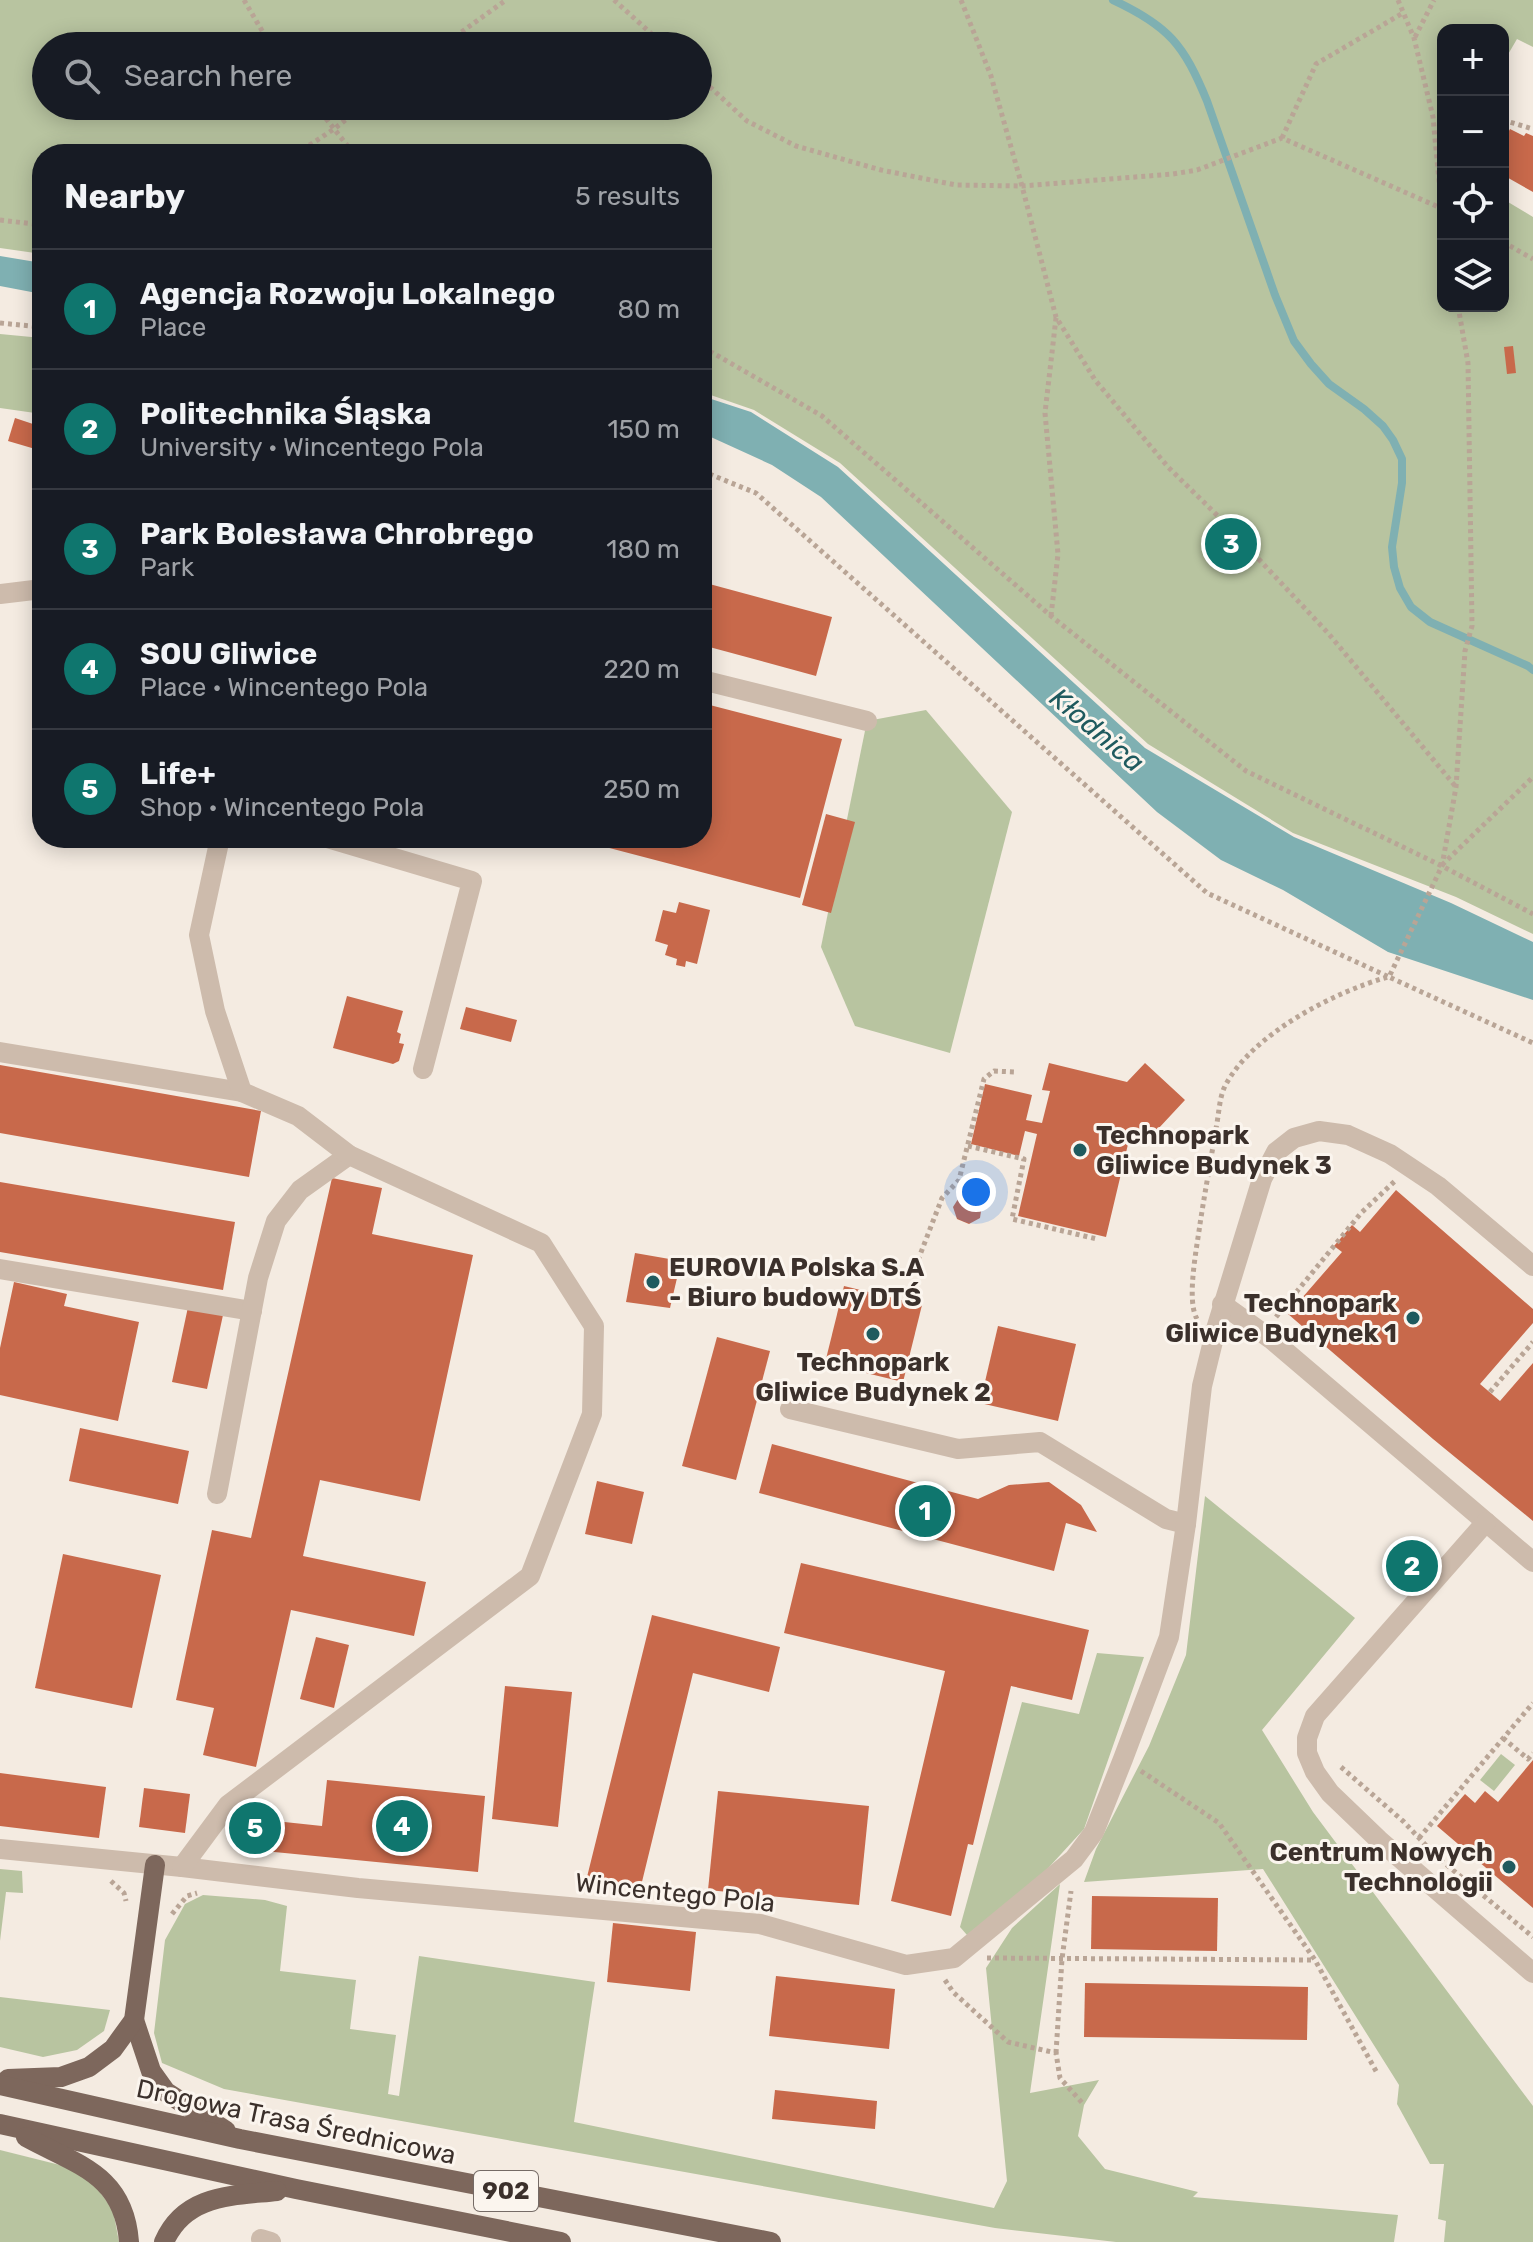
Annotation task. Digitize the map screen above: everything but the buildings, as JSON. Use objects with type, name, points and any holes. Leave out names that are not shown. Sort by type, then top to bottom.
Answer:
[{"type":"main road","points":[[155,1865],[134,2020],[151,2071],[166,2092],[240,2139]]},
{"type":"main road","points":[[0,2082],[61,2077],[89,2067],[113,2049],[134,2020]]},
{"type":"main road","name":"Drogowa Trasa Średnicowa","points":[[0,2082],[240,2139],[771,2242]]},
{"type":"main road","points":[[3,2124],[89,2168],[114,2193],[126,2220],[129,2242]]},
{"type":"main road","name":"902","points":[[3,2124],[296,2189],[561,2242]]},
{"type":"main road","points":[[164,2242],[182,2216],[217,2197],[296,2189]]},
{"type":"street","points":[[0,594],[32,590]]},
{"type":"street","points":[[712,682],[867,721]]},
{"type":"street","points":[[218,848],[199,935],[215,1011],[242,1092]]},
{"type":"street","points":[[361,848],[472,881],[423,1069]]},
{"type":"street","points":[[0,1052],[242,1092],[298,1116],[349,1155],[541,1243],[594,1326],[592,1414],[530,1576],[228,1805],[182,1867]]},
{"type":"street","name":"Wincentego Pola","points":[[0,1849],[358,1888],[760,1924],[906,1965],[954,1958],[1074,1859],[1094,1832],[1169,1637],[1202,1386],[1222,1304],[1262,1179],[1276,1152],[1294,1138],[1319,1131],[1348,1135],[1390,1154],[1438,1186],[1533,1266]]},
{"type":"street","points":[[217,1494],[258,1278],[276,1221],[300,1190],[349,1155]]},
{"type":"street","points":[[0,1269],[252,1311]]},
{"type":"street","points":[[1222,1304],[1271,1339],[1533,1562]]},
{"type":"street","points":[[790,1409],[958,1449],[1040,1442],[1166,1519],[1186,1524]]},
{"type":"street","points":[[1486,1522],[1315,1716],[1307,1738],[1307,1753],[1315,1772],[1330,1793],[1379,1840],[1533,1973]]},
{"type":"path","points":[[244,0],[263,32]]},
{"type":"path","points":[[461,32],[506,0]]},
{"type":"path","points":[[614,0],[649,32]]},
{"type":"path","points":[[961,0],[991,76],[1056,317],[1095,380],[1159,456],[1328,633],[1456,787]]},
{"type":"path","points":[[1398,0],[1414,38],[1433,117],[1438,168]]},
{"type":"path","points":[[1414,38],[1434,0]]},
{"type":"path","points":[[712,89],[747,121],[796,146],[881,170],[956,185],[1022,186],[1173,174],[1197,170],[1282,138],[1316,64],[1403,13]]},
{"type":"path","points":[[327,120],[346,144]]},
{"type":"path","points":[[311,144],[345,120]]},
{"type":"path","points":[[1509,122],[1533,129]]},
{"type":"path","points":[[1282,138],[1437,206]]},
{"type":"path","points":[[0,220],[32,224]]},
{"type":"path","points":[[1509,245],[1533,259]]},
{"type":"path","points":[[1200,1326],[1193,1312],[1194,1272],[1223,1088],[1253,1049],[1293,1020],[1335,996],[1389,977],[1442,866],[1456,787],[1465,651],[1472,626],[1468,363],[1459,312]]},
{"type":"path","points":[[1051,616],[1058,554],[1045,413],[1056,317]]},
{"type":"path","points":[[0,323],[32,326]]},
{"type":"path","points":[[712,353],[822,416],[1051,616],[1246,771],[1533,914]]},
{"type":"path","points":[[712,475],[756,493],[1207,893],[1533,1043]]},
{"type":"path","points":[[1442,866],[1533,777]]},
{"type":"path","points":[[918,1260],[942,1198],[959,1180],[984,1079],[994,1071],[1014,1072]]},
{"type":"path","points":[[968,1146],[1024,1159],[1012,1219],[1097,1239]]},
{"type":"path","points":[[1276,1326],[1274,1320],[1278,1313],[1331,1249],[1391,1182],[1402,1177]]},
{"type":"path","points":[[1490,1392],[1533,1342]]},
{"type":"path","points":[[1419,1838],[1533,1703]]},
{"type":"path","points":[[1307,1738],[1403,1821],[1435,1855],[1533,1937]]},
{"type":"path","points":[[1503,1738],[1528,1759],[1533,1753]]},
{"type":"path","points":[[1123,1759],[1219,1823],[1315,1960],[1377,2073]]},
{"type":"path","points":[[1074,1859],[1062,1959],[1056,2053],[1060,2078],[1084,2105]]},
{"type":"path","points":[[954,1958],[1315,1960]]},
{"type":"path","points":[[934,1962],[953,1992],[1008,2042],[1056,2053]]},
{"type":"green space","points":[[0,0],[1533,0],[1533,47],[1517,39],[1509,53],[1509,24],[1437,24],[1437,312],[1509,312],[1509,203],[1533,217],[1533,934],[1456,897],[1293,833],[1148,744],[840,463],[754,410],[712,395],[712,144],[32,144],[32,253],[0,248]]},
{"type":"green space","points":[[0,334],[32,337],[32,413],[0,408]]},
{"type":"green space","points":[[926,710],[1012,812],[950,1053],[855,1026],[821,947],[867,721]]},
{"type":"green space","points":[[1205,1496],[1355,1618],[1262,1730],[1313,1812],[1533,2106],[1533,2242],[1444,2242],[1446,2221],[1438,2219],[1444,2164],[1430,2164],[1397,2104],[1399,2085],[1263,1869],[1084,1882],[1096,1849],[1149,1746],[1186,1655]]},
{"type":"green space","points":[[1097,1653],[1144,1657],[1084,1829],[1040,1877],[967,1935],[960,1927],[1022,1702],[1079,1714]]},
{"type":"green space","points":[[1501,1754],[1515,1765],[1494,1791],[1480,1780]]},
{"type":"green space","points":[[0,1869],[22,1871],[23,1893],[6,1892],[0,1941]]},
{"type":"green space","points":[[1060,1884],[1030,2093],[1099,2080],[1084,2105],[1078,2136],[1105,2169],[1198,2192],[1193,2197],[1398,2215],[1394,2242],[1116,2242],[995,2228],[224,2089],[162,2063],[154,2033],[165,1940],[185,1904],[203,1895],[265,1900],[287,1906],[280,1971],[356,1980],[350,2029],[396,2035],[388,2094],[399,2096],[419,1956],[595,1982],[574,2122],[994,2208],[1007,2181],[986,1968],[1012,1928]]},
{"type":"green space","points":[[0,1997],[110,2010],[104,2031],[77,2050],[43,2057],[0,2047]]},
{"type":"green space","points":[[0,2150],[68,2167],[91,2180],[113,2210],[119,2242],[0,2242]]},
{"type":"water","points":[[0,256],[32,261],[32,292],[0,286]]},
{"type":"water","name":"Kłodnica","points":[[712,399],[751,412],[838,467],[1145,748],[1294,837],[1451,903],[1533,942],[1533,1000],[1388,952],[1283,890],[1221,860],[1157,812],[821,497],[772,465],[712,438]]},
{"type":"waterway","points":[[1113,0],[1148,19],[1182,51],[1207,101],[1294,341],[1329,384],[1364,409],[1393,440],[1402,459],[1402,483],[1392,547],[1394,567],[1400,588],[1411,607],[1430,622],[1533,670]]},
{"type":"place","name":"Park Bolesława Chrobrego","points":[[1231,544]]},
{"type":"place","name":"Technopark Gliwice Budynek 3","points":[[1080,1150]]},
{"type":"place","name":"EUROVIA Polska S.A - Biuro budowy DTŚ","points":[[653,1282]]},
{"type":"place","name":"Technopark Gliwice Budynek 1","points":[[1413,1318]]},
{"type":"place","name":"Technopark Gliwice Budynek 2","points":[[873,1334]]},
{"type":"place","name":"Agencja Rozwoju Lokalnego","points":[[925,1511]]},
{"type":"place","name":"Politechnika Śląska","points":[[1412,1566]]},
{"type":"place","name":"SOU Gliwice","points":[[402,1826]]},
{"type":"place","name":"Life+","points":[[255,1828]]},
{"type":"place","name":"Centrum Nowych Technologii","points":[[1509,1867]]}]
